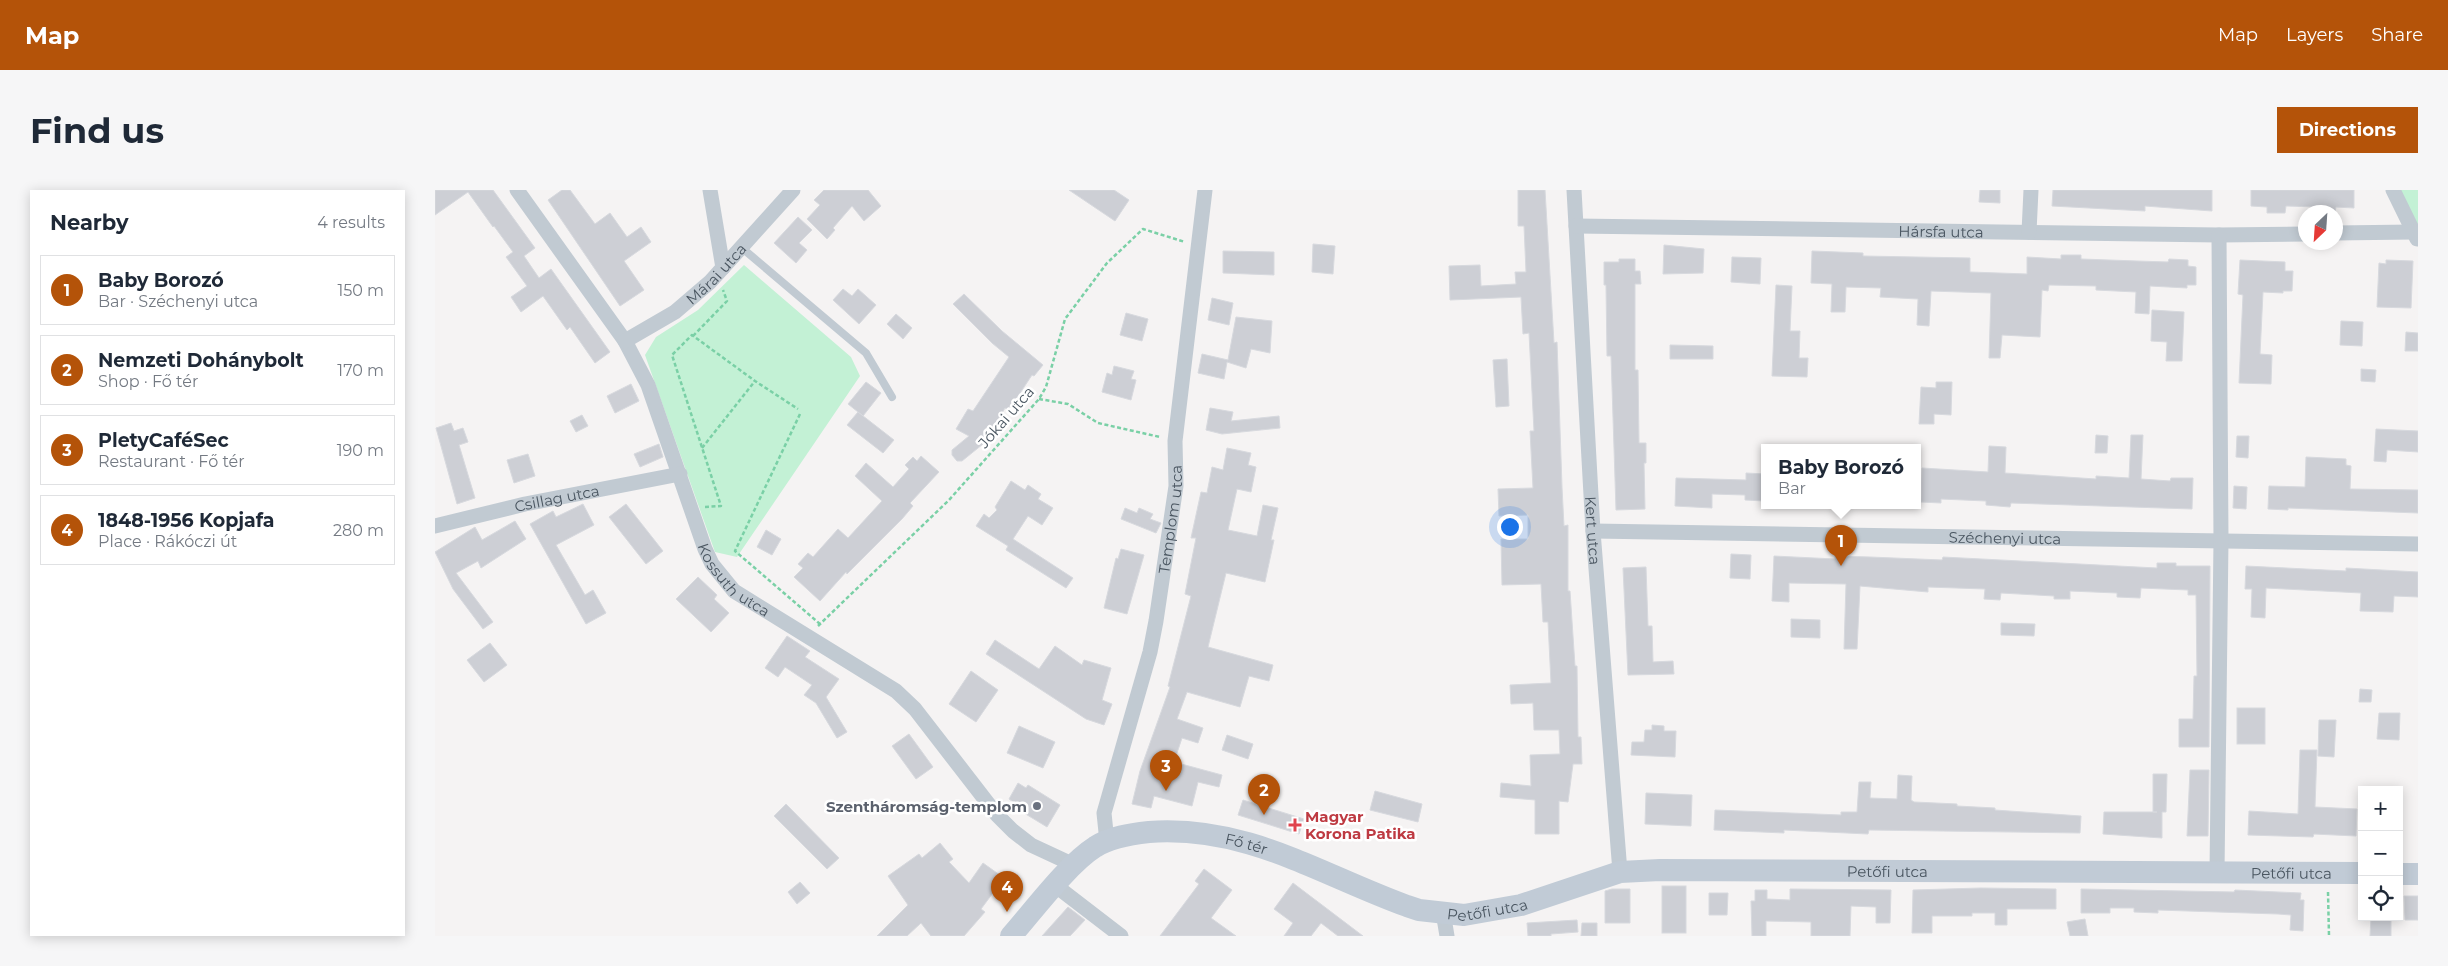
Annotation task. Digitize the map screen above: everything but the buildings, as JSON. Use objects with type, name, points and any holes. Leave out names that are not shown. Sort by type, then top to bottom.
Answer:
[{"type":"main road","name":"Fő tér","points":[[1011,936],[1074,865],[1095,847],[1127,835],[1165,831],[1191,832],[1236,839],[1263,847],[1407,906],[1419,910],[1443,912]]},
{"type":"main road","name":"Petőfi utca","points":[[1443,912],[1464,915],[1521,904],[1620,872],[1660,870],[2358,873]]},
{"type":"main road","points":[[2403,874],[2418,874]]},
{"type":"street","name":"Kossuth utca","points":[[517,190],[625,341],[649,386],[712,564],[723,578],[734,591],[897,691],[915,709],[997,815],[1013,831],[1031,845],[1074,865]]},
{"type":"street","points":[[710,190],[723,268]]},
{"type":"street","name":"Márai utca","points":[[625,341],[675,312],[723,268],[793,190]]},
{"type":"street","name":"Templom utca","points":[[1107,842],[1103,813],[1156,622],[1176,486],[1175,441],[1205,190]]},
{"type":"street","name":"Kert utca","points":[[1573,190],[1593,531],[1620,872]]},
{"type":"street","points":[[2029,232],[2031,190]]},
{"type":"street","points":[[2343,233],[2415,236],[2393,190]]},
{"type":"street","name":"Hársfa utca","points":[[1576,226],[2298,234]]},
{"type":"street","points":[[2217,872],[2221,540],[2219,234]]},
{"type":"street","name":"Csillag utca","points":[[435,526],[525,504],[680,474]]},
{"type":"street","name":"Széchenyi utca","points":[[1593,531],[2418,544]]},
{"type":"street","points":[[1056,886],[1121,936]]},
{"type":"street","name":"Petőfi utca","points":[[1443,912],[1447,936]]},
{"type":"lane","points":[[742,248],[866,353],[892,397]]},
{"type":"path","name":"Jókai utca","points":[[810,639],[820,624],[949,500],[1039,399],[1046,387],[1065,319],[1107,262],[1143,229],[1198,246]]},
{"type":"path","points":[[691,508],[721,506],[672,355],[727,301],[723,290]]},
{"type":"path","points":[[693,336],[797,409]]},
{"type":"path","points":[[702,448],[755,381]]},
{"type":"path","points":[[1039,399],[1068,404],[1098,423],[1175,441]]},
{"type":"path","points":[[800,414],[735,551],[820,624]]},
{"type":"path","points":[[2328,873],[2329,936]]},
{"type":"green space","points":[[2394,190],[2418,190],[2418,242]]},
{"type":"green space","points":[[744,265],[851,357],[860,376],[737,557],[715,552],[645,355],[656,337],[698,310]]},
{"type":"place","name":"Baby Borozó","points":[[1841,566]]},
{"type":"place","name":"PletyCaféSec","points":[[1166,791]]},
{"type":"place","name":"Szentháromság-templom","points":[[1037,806]]},
{"type":"place","name":"Nemzeti Dohánybolt","points":[[1264,815]]},
{"type":"place","name":"Magyar Korona Patika","points":[[1295,825]]},
{"type":"place","name":"1848-1956 Kopjafa","points":[[1007,912]]}]
